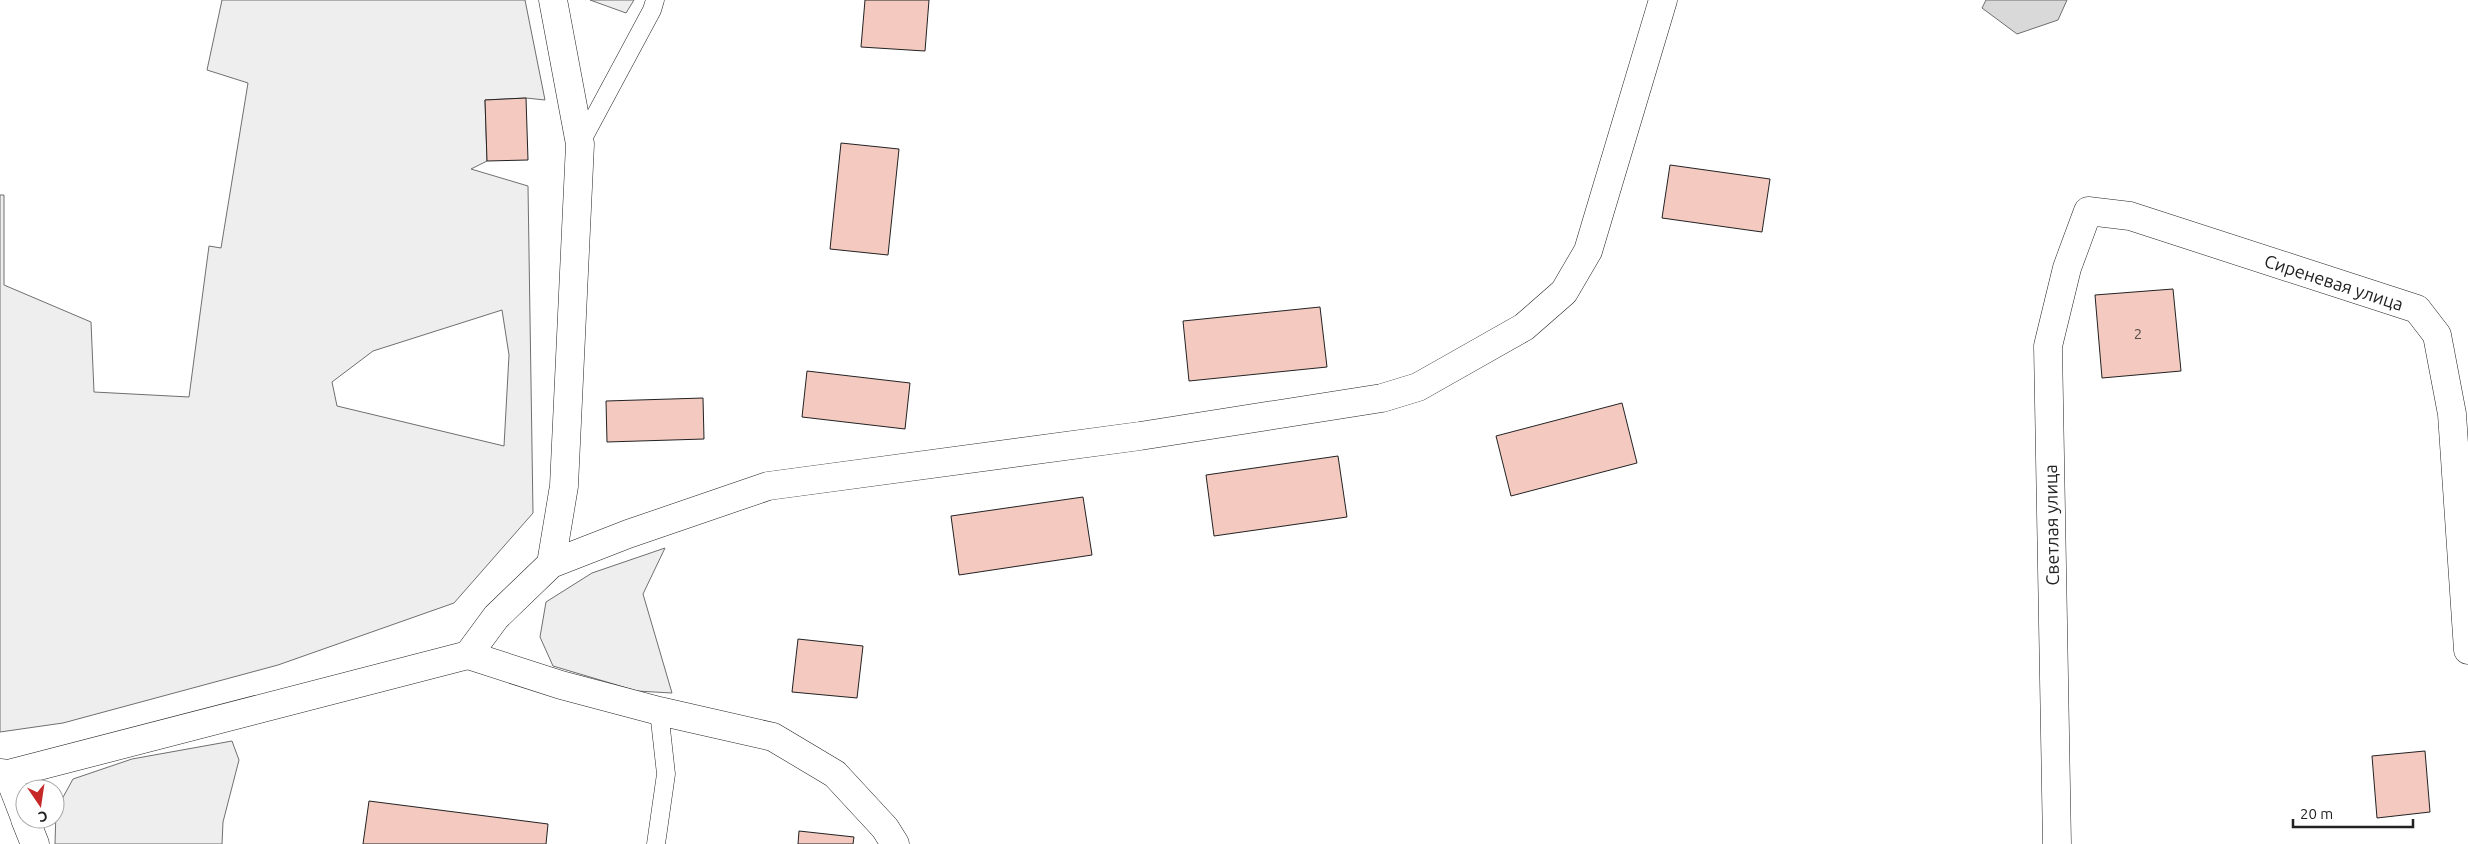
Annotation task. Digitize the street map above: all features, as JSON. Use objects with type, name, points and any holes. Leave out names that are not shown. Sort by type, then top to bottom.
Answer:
[{"type":"street","points":[[551,564],[564,486],[580,144],[553,0]]},
{"type":"street","points":[[468,655],[496,617],[551,564],[628,534],[768,486],[1140,436],[1382,398],[1418,387],[1524,327],[1564,292],[1588,251],[1663,0]]},
{"type":"street","name":"Сиреневая улица","points":[[2088,211],[2130,216],[2417,309],[2437,335],[2452,414],[2468,650]]},
{"type":"street","name":"Светлая улица","points":[[2057,844],[2048,346],[2067,268],[2088,211]]},
{"type":"street","points":[[15,797],[3,770],[468,655],[561,685],[658,711],[773,737],[835,774],[885,828],[895,844]]},
{"type":"street","points":[[29,829],[35,844]]},
{"type":"lane","points":[[580,144],[652,10],[655,0]]},
{"type":"lane","points":[[656,844],[666,774],[658,711]]},
{"type":"shaded area","points":[[222,0],[525,0],[545,100],[526,98],[485,100],[487,161],[471,169],[528,186],[533,513],[454,603],[278,665],[63,723],[0,732],[0,195],[4,195],[4,285],[91,322],[94,392],[189,397],[209,246],[221,248],[248,83],[207,70]],"holes":[[[502,310],[509,355],[504,446],[337,406],[332,382],[373,351]]]},
{"type":"shaded area","points":[[590,0],[634,0],[626,13]]},
{"type":"shaded area","points":[[1986,0],[2067,0],[2058,20],[2017,34],[1982,8]]},
{"type":"shaded area","points":[[665,548],[643,594],[672,693],[637,691],[553,666],[540,637],[546,602],[592,573]]},
{"type":"shaded area","points":[[232,741],[239,760],[223,822],[222,844],[55,844],[55,829],[65,829],[65,794],[73,779],[132,759]]},
{"type":"building","points":[[865,0],[929,0],[925,51],[861,47]]},
{"type":"building","points":[[526,98],[528,160],[487,161],[485,100]]},
{"type":"building","points":[[841,143],[899,149],[888,255],[830,249]]},
{"type":"building","points":[[1670,165],[1770,179],[1762,232],[1662,218]]},
{"type":"building","points":[[2173,289],[2181,371],[2102,378],[2095,295]]},
{"type":"building","points":[[1320,307],[1327,367],[1189,381],[1183,321]]},
{"type":"building","points":[[807,371],[910,383],[905,429],[802,417]]},
{"type":"building","points":[[703,398],[704,439],[607,442],[606,401]]},
{"type":"building","points":[[1622,403],[1637,463],[1511,496],[1496,436]]},
{"type":"building","points":[[1338,456],[1347,517],[1214,536],[1206,475]]},
{"type":"building","points":[[1083,497],[1092,555],[959,575],[951,516]]},
{"type":"building","points":[[798,639],[863,646],[857,698],[792,692]]},
{"type":"building","points":[[2425,751],[2430,812],[2377,818],[2372,756]]},
{"type":"building","points":[[369,801],[548,824],[546,844],[363,844]]},
{"type":"building","points":[[799,831],[854,837],[853,844],[798,844]]}]
